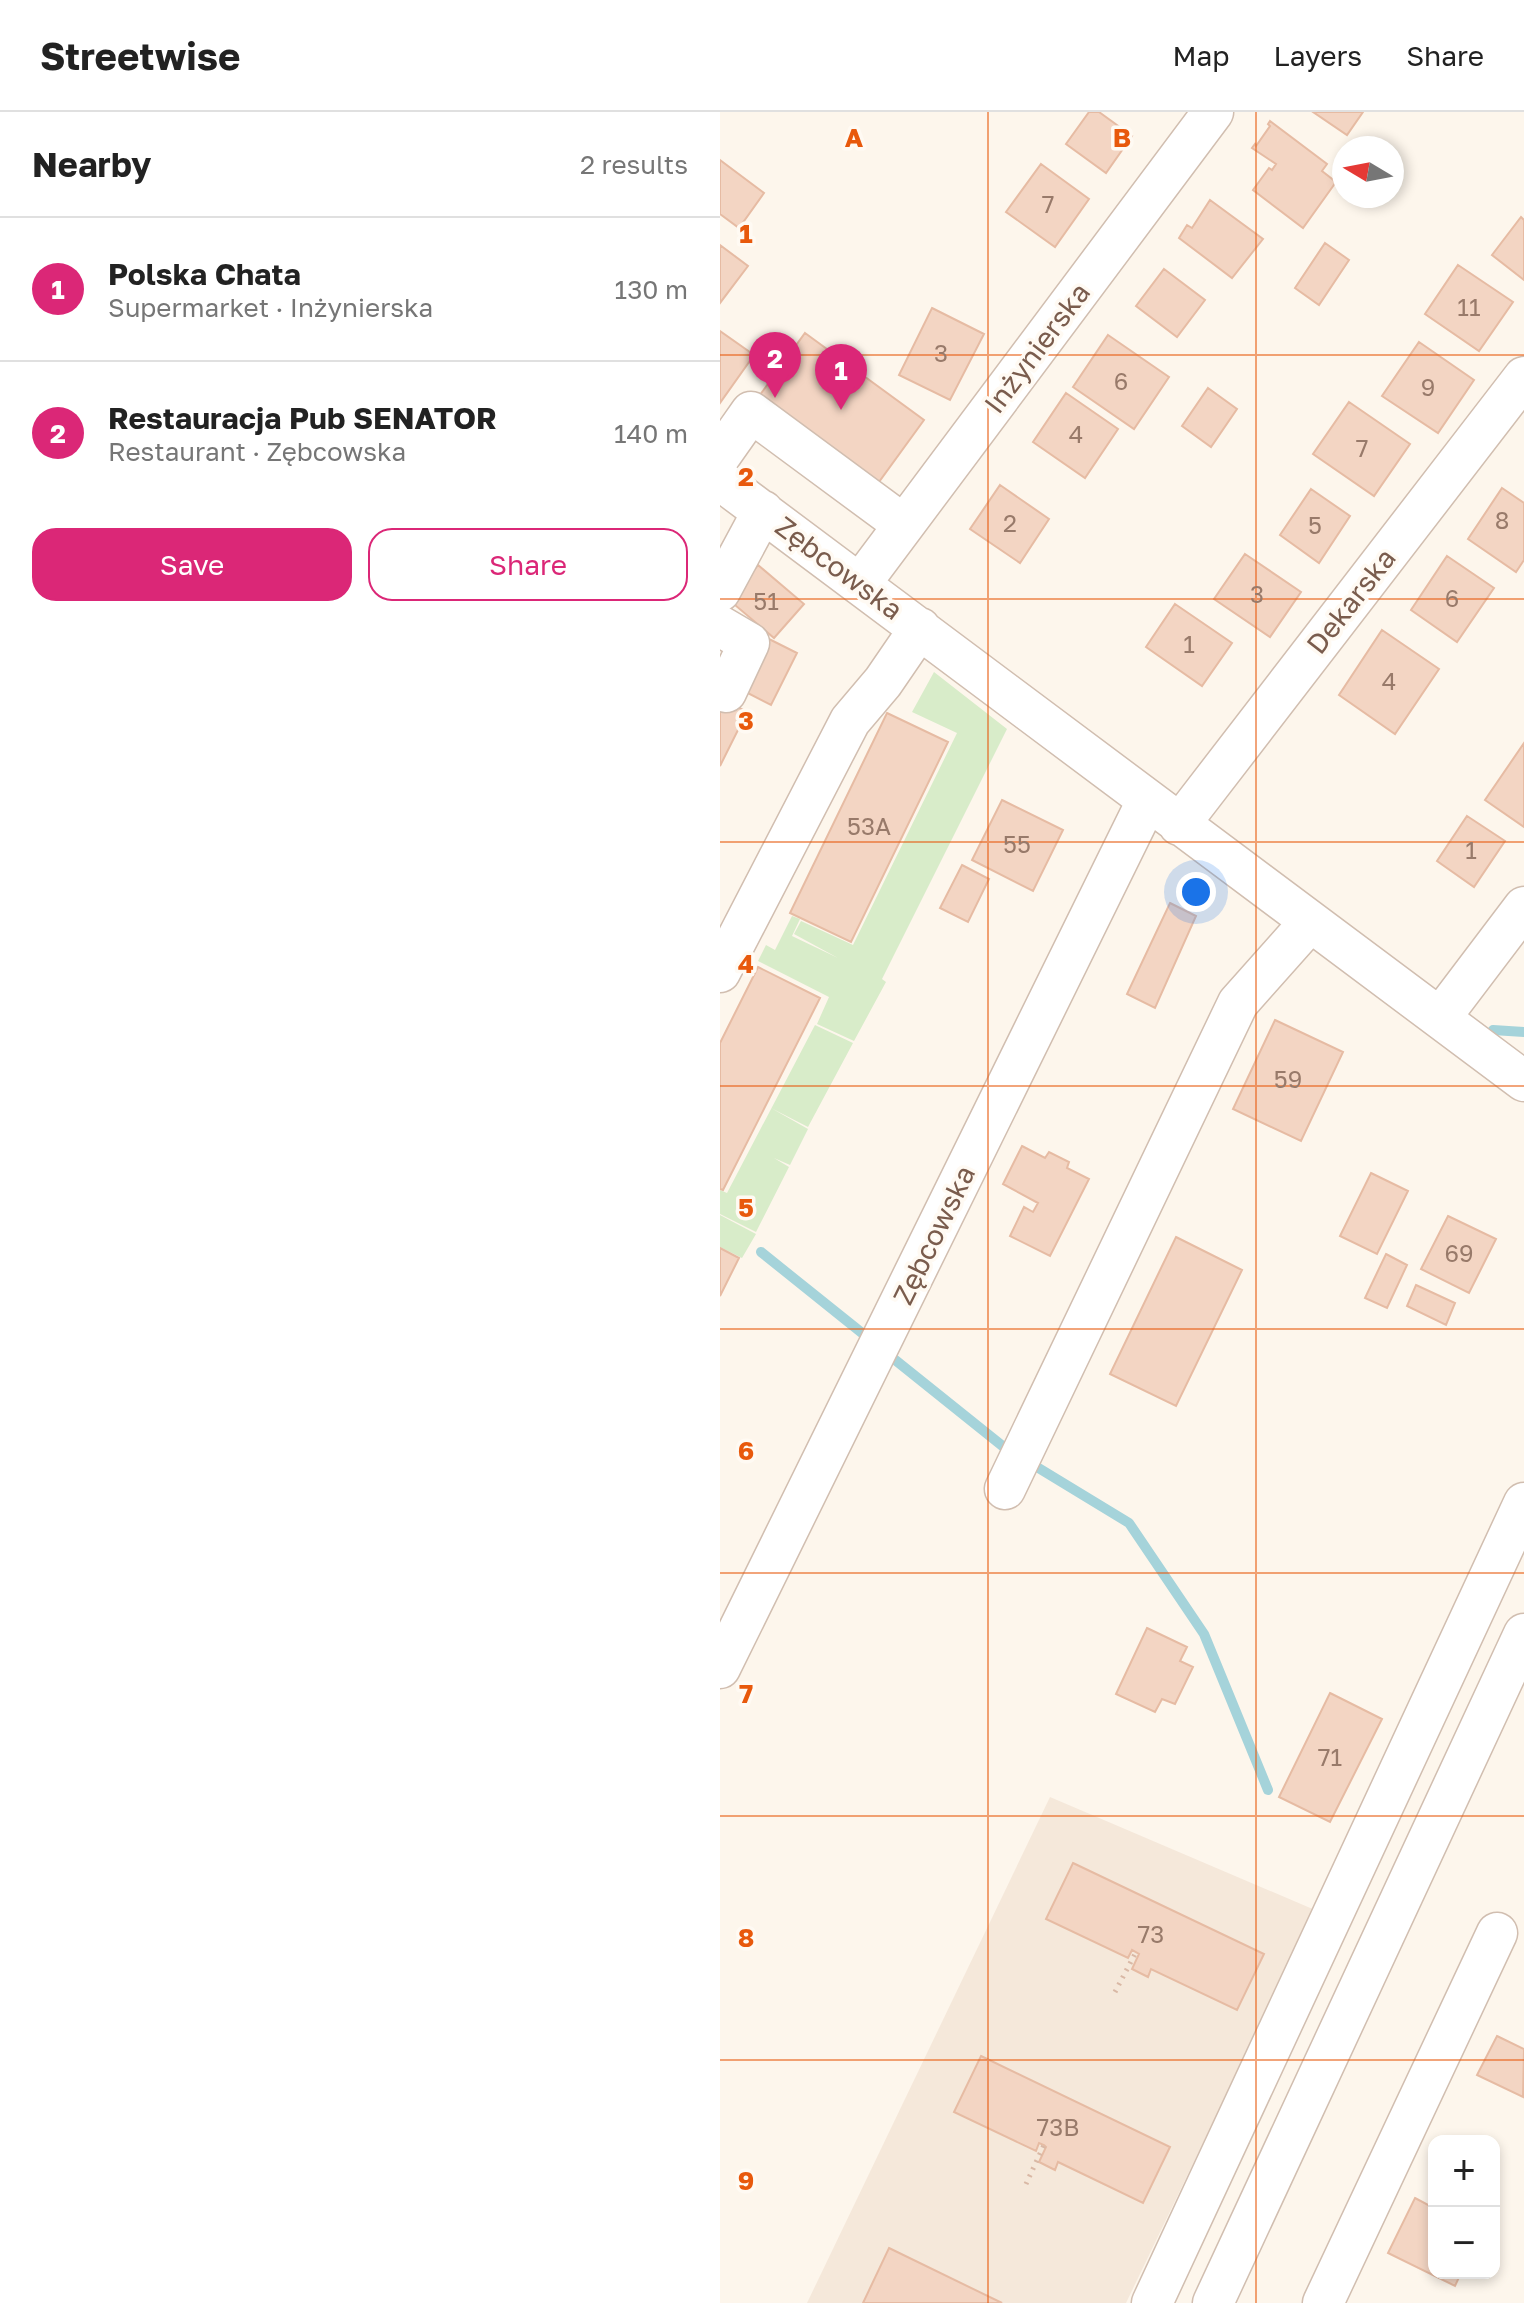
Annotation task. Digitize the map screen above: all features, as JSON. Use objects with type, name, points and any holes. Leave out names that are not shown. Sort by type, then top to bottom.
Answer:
[{"type":"street","name":"Inżynierska","points":[[860,584],[1213,112]]},
{"type":"street","name":"Dekarska","points":[[1179,825],[1524,377]]},
{"type":"street","points":[[720,456],[751,412],[904,525]]},
{"type":"street","name":"Zębcowska","points":[[720,480],[1524,1081]]},
{"type":"street","points":[[720,591],[763,511]]},
{"type":"street","points":[[720,626],[749,643],[726,692]]},
{"type":"street","name":"Zębcowska","points":[[720,972],[850,721],[883,682],[920,628]]},
{"type":"street","name":"Zębcowska","points":[[720,1668],[1147,801]]},
{"type":"street","points":[[1440,1018],[1524,907]]},
{"type":"street","points":[[1005,1489],[1238,1003],[1310,922]]},
{"type":"street","points":[[1152,2303],[1524,1503]]},
{"type":"street","points":[[1213,2303],[1524,1634]]},
{"type":"street","points":[[1323,2303],[1497,1933]]},
{"type":"path","points":[[1115,1992],[1136,1952]]},
{"type":"path","points":[[1026,2184],[1044,2145]]},
{"type":"shaded area","points":[[1050,1797],[1315,1910],[1126,2303],[807,2303]]},
{"type":"green space","points":[[934,672],[1007,729],[882,979],[886,982],[854,1041],[817,1024],[829,997],[758,961],[766,945],[775,950],[792,916],[800,919],[792,936],[838,958],[794,934],[801,921],[853,945],[957,733],[912,712]]},
{"type":"green space","points":[[815,1025],[853,1043],[808,1127],[771,1108]]},
{"type":"green space","points":[[771,1108],[808,1129],[790,1165],[774,1158],[789,1167],[756,1232],[720,1214],[720,1190],[727,1193]]},
{"type":"green space","points":[[720,1215],[756,1234],[742,1258],[720,1247]]},
{"type":"building","points":[[1089,112],[1099,112],[1132,136],[1106,173],[1066,144]]},
{"type":"building","points":[[1313,112],[1363,112],[1347,135]]},
{"type":"building","points":[[1270,121],[1327,164],[1322,171],[1332,179],[1332,188],[1303,228],[1253,190],[1269,168],[1272,170],[1276,164],[1252,148],[1270,126]]},
{"type":"building","points":[[720,160],[764,193],[739,228],[720,214]]},
{"type":"building","points":[[1041,164],[1089,199],[1055,247],[1006,212]]},
{"type":"building","points":[[1210,200],[1263,239],[1232,278],[1179,238],[1187,225],[1192,228]]},
{"type":"building","points":[[1521,217],[1524,220],[1524,280],[1492,255]]},
{"type":"building","points":[[1325,243],[1349,260],[1319,305],[1295,288]]},
{"type":"building","points":[[720,245],[748,266],[720,303]]},
{"type":"building","points":[[1458,265],[1513,302],[1479,351],[1425,314]]},
{"type":"building","points":[[1164,269],[1205,300],[1177,337],[1136,306]]},
{"type":"building","points":[[932,308],[984,334],[950,400],[899,375]]},
{"type":"building","points":[[720,331],[754,355],[720,403]]},
{"type":"building","points":[[805,333],[924,420],[876,486],[757,399]]},
{"type":"building","points":[[1108,335],[1169,377],[1134,429],[1073,387]]},
{"type":"building","points":[[1419,342],[1474,380],[1438,433],[1382,396]]},
{"type":"building","points":[[1208,388],[1237,409],[1211,447],[1182,426]]},
{"type":"building","points":[[1066,393],[1118,429],[1085,478],[1033,442]]},
{"type":"building","points":[[1349,402],[1410,444],[1374,496],[1313,454]]},
{"type":"building","points":[[1000,485],[1049,519],[1020,563],[970,529]]},
{"type":"building","points":[[1502,488],[1524,503],[1524,560],[1516,572],[1468,539]]},
{"type":"building","points":[[1311,489],[1350,516],[1319,563],[1280,535]]},
{"type":"building","points":[[1245,554],[1301,592],[1270,637],[1214,599]]},
{"type":"building","points":[[1447,556],[1494,588],[1457,642],[1411,610]]},
{"type":"building","points":[[758,565],[804,604],[774,638],[729,600]]},
{"type":"building","points":[[1175,604],[1232,643],[1202,686],[1146,647]]},
{"type":"building","points":[[1382,630],[1439,669],[1395,734],[1339,695]]},
{"type":"building","points":[[767,638],[797,653],[771,705],[740,689]]},
{"type":"building","points":[[720,698],[747,712],[720,766]]},
{"type":"building","points":[[887,713],[948,742],[851,942],[790,913]]},
{"type":"building","points":[[1524,743],[1524,827],[1485,800]]},
{"type":"building","points":[[1002,800],[1063,830],[1033,891],[972,860]]},
{"type":"building","points":[[1467,816],[1505,841],[1474,887],[1437,861]]},
{"type":"building","points":[[962,865],[989,879],[968,922],[940,908]]},
{"type":"building","points":[[1170,903],[1196,916],[1155,1008],[1127,994]]},
{"type":"building","points":[[758,967],[820,998],[723,1190],[720,1189],[720,1043]]},
{"type":"building","points":[[1275,1020],[1343,1052],[1301,1141],[1233,1109]]},
{"type":"building","points":[[1022,1146],[1045,1158],[1049,1152],[1069,1162],[1067,1168],[1089,1179],[1050,1256],[1010,1236],[1024,1207],[1033,1212],[1038,1203],[1003,1184]]},
{"type":"building","points":[[1371,1173],[1408,1191],[1377,1254],[1340,1236]]},
{"type":"building","points":[[1448,1216],[1496,1239],[1469,1293],[1421,1269]]},
{"type":"building","points":[[1176,1237],[1242,1270],[1176,1406],[1110,1374]]},
{"type":"building","points":[[720,1248],[739,1258],[720,1296]]},
{"type":"building","points":[[1386,1254],[1407,1265],[1387,1308],[1365,1298]]},
{"type":"building","points":[[1416,1285],[1455,1303],[1446,1325],[1407,1306]]},
{"type":"building","points":[[1147,1628],[1187,1647],[1180,1661],[1193,1667],[1175,1704],[1162,1699],[1155,1712],[1116,1694]]},
{"type":"building","points":[[1330,1693],[1382,1719],[1330,1822],[1279,1797]]},
{"type":"building","points":[[1073,1863],[1264,1954],[1237,2010],[1151,1969],[1148,1977],[1132,1969],[1139,1954],[1132,1950],[1128,1958],[1046,1919]]},
{"type":"building","points":[[1497,2036],[1524,2049],[1523,2097],[1477,2075]]},
{"type":"building","points":[[981,2056],[1170,2147],[1143,2203],[1058,2162],[1055,2170],[1039,2162],[1046,2147],[1044,2145],[1039,2143],[1036,2151],[954,2112]]},
{"type":"building","points":[[1415,2198],[1428,2205],[1428,2273],[1388,2253]]},
{"type":"building","points":[[889,2248],[1002,2303],[863,2303]]},
{"type":"building","points":[[1441,2279],[1458,2279],[1455,2286]]},
{"type":"waterway","points":[[1493,1030],[1524,1032]]},
{"type":"waterway","points":[[761,1252],[872,1341]]},
{"type":"waterway","points":[[884,1351],[1005,1448]]},
{"type":"waterway","points":[[1027,1461],[1129,1523],[1204,1634],[1268,1790]]},
{"type":"place","name":"Restauracja Pub SENATOR","points":[[775,398]]},
{"type":"place","name":"Polska Chata","points":[[841,410]]}]
